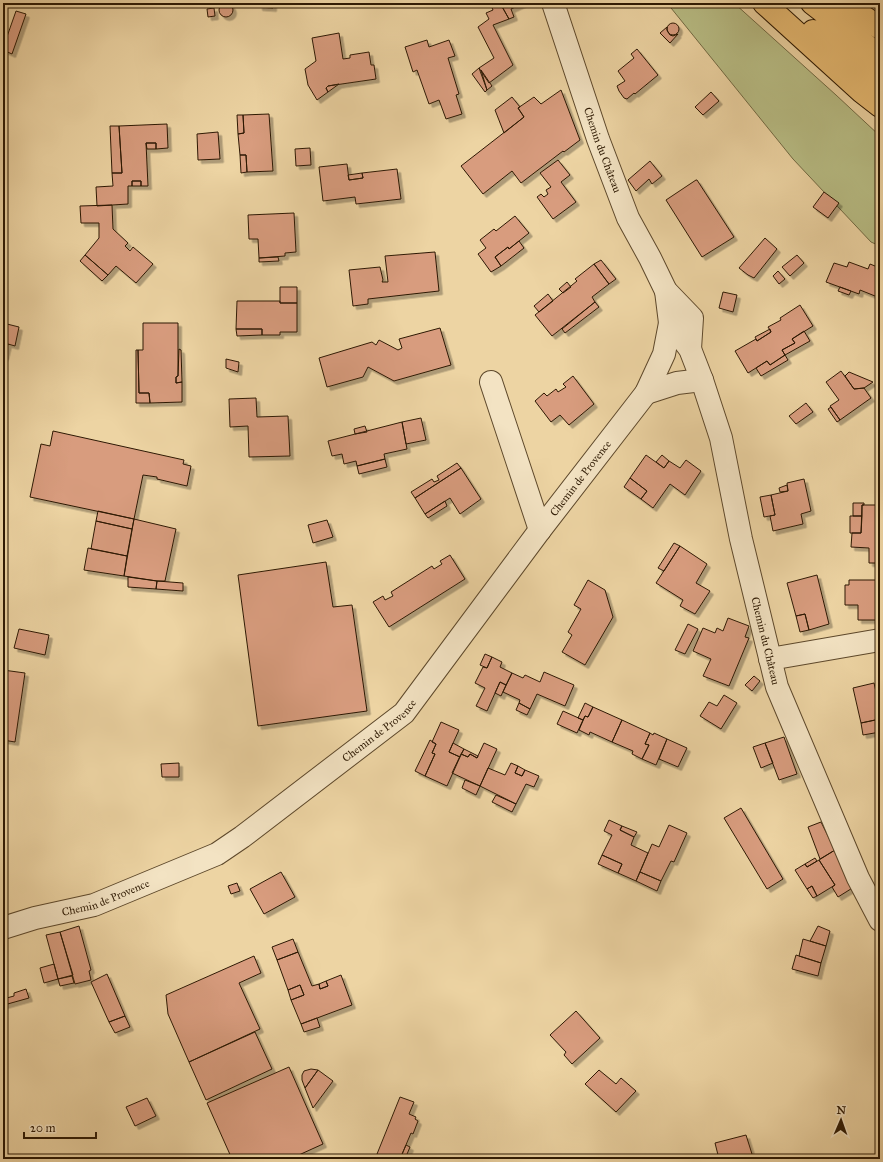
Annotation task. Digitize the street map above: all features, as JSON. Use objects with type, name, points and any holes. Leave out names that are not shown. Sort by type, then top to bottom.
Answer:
[{"type":"highway","points":[[764,3],[862,92],[880,106]]},
{"type":"highway","points":[[772,3],[880,79]]},
{"type":"highway","points":[[812,3],[880,56]]},
{"type":"highway","points":[[844,3],[880,28]]},
{"type":"street","name":"Chemin du Château","points":[[553,3],[593,126],[628,218],[666,290],[692,318],[690,349]]},
{"type":"street","name":"Chemin du Château","points":[[666,290],[670,323],[690,349],[721,438],[741,539],[776,687],[858,878],[880,920]]},
{"type":"street","name":"Chemin de Provence","points":[[3,928],[35,918],[94,905],[217,854],[242,837],[404,713],[540,530],[646,393],[664,354],[670,323]]},
{"type":"street","points":[[646,393],[677,383],[702,380]]},
{"type":"street","points":[[491,382],[540,530]]},
{"type":"street","points":[[770,660],[880,640]]},
{"type":"green space","points":[[667,3],[734,3],[880,136],[880,246],[871,242],[793,159]]},
{"type":"building","points":[[223,3],[229,3],[233,7],[233,13],[229,17],[223,17],[219,13],[219,7]]},
{"type":"building","points":[[259,3],[273,3],[273,8],[259,7]]},
{"type":"building","points":[[490,3],[500,3],[509,19],[493,25],[513,65],[489,83],[479,68],[494,58],[478,27],[489,19],[486,13],[493,10]]},
{"type":"building","points":[[500,3],[524,3],[511,9],[514,17],[509,19]]},
{"type":"building","points":[[214,8],[215,16],[208,17],[207,9]]},
{"type":"building","points":[[16,11],[26,14],[12,54],[3,50],[3,48]]},
{"type":"building","points":[[671,23],[675,23],[679,29],[675,35],[671,35],[667,31],[667,27]]},
{"type":"building","points":[[667,27],[670,35],[673,36],[678,34],[670,43],[660,33]]},
{"type":"building","points":[[339,33],[343,59],[350,58],[350,55],[369,52],[371,65],[374,65],[376,79],[328,86],[326,88],[328,92],[317,100],[308,85],[305,69],[316,61],[312,38]]},
{"type":"building","points":[[427,40],[429,47],[449,40],[455,56],[448,58],[459,94],[456,95],[462,114],[446,119],[439,100],[429,104],[417,70],[413,72],[405,47]]},
{"type":"building","points":[[637,49],[658,75],[627,99],[624,98],[617,86],[625,81],[618,71],[634,58],[631,54]]},
{"type":"building","points":[[479,68],[487,90],[485,92],[472,74]]},
{"type":"building","points":[[481,70],[492,86],[487,90]]},
{"type":"building","points":[[339,84],[328,92],[326,88],[328,86]]},
{"type":"building","points":[[561,90],[580,140],[521,183],[512,171],[483,194],[461,166],[524,117],[518,108],[534,97],[541,104]]},
{"type":"building","points":[[711,92],[719,101],[703,115],[695,107]]},
{"type":"building","points":[[512,97],[520,107],[518,108],[524,117],[504,133],[495,110]]},
{"type":"building","points":[[269,114],[273,171],[247,172],[246,155],[240,155],[238,134],[244,133],[243,115]]},
{"type":"building","points":[[237,115],[243,115],[244,133],[238,134]]},
{"type":"building","points":[[167,124],[168,148],[156,149],[156,143],[146,143],[148,186],[141,186],[141,181],[132,181],[132,186],[128,186],[128,204],[97,206],[96,187],[113,186],[112,173],[122,173],[119,126]]},
{"type":"building","points":[[110,126],[119,126],[122,173],[112,173]]},
{"type":"building","points":[[218,132],[220,159],[198,160],[197,134]]},
{"type":"building","points":[[146,143],[156,143],[156,149],[147,149]]},
{"type":"building","points":[[310,148],[311,165],[296,166],[295,149]]},
{"type":"building","points":[[240,155],[246,155],[247,172],[241,173]]},
{"type":"building","points":[[558,160],[570,175],[561,182],[576,202],[553,219],[537,197],[541,194],[544,197],[548,194],[546,190],[551,187],[540,173]]},
{"type":"building","points":[[650,161],[662,176],[652,184],[649,179],[636,191],[628,180]]},
{"type":"building","points":[[347,164],[349,180],[363,178],[362,173],[397,169],[401,199],[356,204],[355,197],[323,201],[319,167]]},
{"type":"building","points":[[362,173],[363,178],[349,180],[348,175]]},
{"type":"building","points":[[696,180],[734,237],[702,257],[666,200]]},
{"type":"building","points":[[132,181],[141,181],[141,186],[132,186]]},
{"type":"building","points":[[824,192],[839,203],[828,218],[813,207]]},
{"type":"building","points":[[112,205],[113,229],[128,243],[125,246],[130,251],[133,247],[153,264],[136,283],[116,266],[108,275],[85,255],[99,238],[99,223],[81,223],[80,206]]},
{"type":"building","points":[[294,213],[296,252],[285,253],[285,256],[259,258],[258,239],[249,239],[248,215]]},
{"type":"building","points":[[515,216],[529,233],[509,249],[508,247],[495,257],[501,266],[491,272],[478,254],[486,248],[480,240],[494,229],[496,231]]},
{"type":"building","points":[[765,238],[777,249],[754,278],[739,268]]},
{"type":"building","points":[[519,241],[524,248],[501,266],[495,257]]},
{"type":"building","points":[[435,252],[439,291],[368,299],[368,304],[353,306],[349,270],[380,267],[383,280],[382,282],[388,282],[385,256]]},
{"type":"building","points":[[85,255],[108,275],[102,281],[80,261]]},
{"type":"building","points":[[797,255],[804,263],[790,276],[782,267]]},
{"type":"building","points":[[278,257],[279,261],[259,262],[259,258]]},
{"type":"building","points":[[601,260],[616,279],[609,284],[594,264]]},
{"type":"building","points":[[849,262],[868,269],[870,264],[880,268],[880,298],[860,290],[859,294],[826,282],[834,263],[847,267]]},
{"type":"building","points":[[594,264],[609,284],[592,297],[595,302],[552,336],[535,315],[577,281],[575,279]]},
{"type":"building","points":[[778,271],[785,279],[779,284],[773,276]]},
{"type":"building","points":[[567,282],[571,287],[563,293],[559,289]]},
{"type":"building","points":[[280,287],[297,287],[297,303],[280,303]]},
{"type":"building","points":[[840,287],[851,291],[849,295],[838,291]]},
{"type":"building","points":[[723,292],[737,295],[733,312],[719,308]]},
{"type":"building","points":[[548,294],[553,301],[539,312],[534,306]]},
{"type":"building","points":[[237,301],[280,301],[280,303],[297,303],[297,332],[280,332],[280,335],[262,335],[262,329],[236,329]]},
{"type":"building","points":[[595,302],[599,307],[565,333],[562,329]]},
{"type":"building","points":[[800,305],[813,326],[792,339],[795,343],[782,350],[785,355],[770,365],[767,361],[748,373],[735,351],[756,339],[757,341],[771,332],[768,327],[781,320],[780,318]]},
{"type":"building","points":[[3,323],[19,327],[15,346],[8,344],[3,359]]},
{"type":"building","points":[[143,323],[178,323],[178,376],[176,377],[176,383],[182,382],[182,402],[150,403],[149,393],[139,393],[138,350],[143,350]]},
{"type":"building","points":[[440,328],[451,365],[394,381],[368,367],[363,377],[327,387],[319,358],[372,342],[376,345],[379,340],[398,350],[402,348],[399,339]]},
{"type":"building","points":[[236,329],[262,329],[262,335],[237,336]]},
{"type":"building","points":[[770,329],[771,332],[757,341],[755,337]]},
{"type":"building","points":[[804,331],[810,341],[785,355],[782,350],[795,343],[792,339]]},
{"type":"building","points":[[179,349],[181,350],[182,382],[176,383],[176,377],[178,376]]},
{"type":"building","points":[[136,350],[138,350],[139,393],[149,393],[150,403],[136,403]]},
{"type":"building","points":[[785,355],[788,360],[761,376],[756,368],[767,361],[770,365]]},
{"type":"building","points":[[226,359],[239,362],[238,372],[226,368]]},
{"type":"building","points":[[841,371],[854,389],[864,388],[871,398],[840,420],[830,406],[839,400],[826,382]]},
{"type":"building","points":[[849,372],[873,382],[864,388],[854,389],[845,376]]},
{"type":"building","points":[[573,376],[594,404],[569,425],[560,415],[551,422],[535,401],[544,393],[547,396],[556,389],[558,392],[566,387],[563,384]]},
{"type":"building","points":[[256,398],[257,417],[288,416],[290,456],[249,457],[248,426],[230,427],[229,399]]},
{"type":"building","points":[[806,403],[813,412],[796,424],[789,416]]},
{"type":"building","points":[[831,407],[840,420],[837,422],[828,409]]},
{"type":"building","points":[[421,418],[426,440],[406,444],[402,422]]},
{"type":"building","points":[[402,422],[407,449],[384,454],[385,459],[357,466],[356,461],[344,464],[342,454],[332,456],[328,441]]},
{"type":"building","points":[[365,426],[367,432],[355,434],[354,429]]},
{"type":"building","points":[[53,431],[184,460],[183,464],[191,466],[187,486],[157,479],[157,477],[143,475],[134,519],[30,497],[41,444],[50,446]]},
{"type":"building","points":[[646,455],[664,468],[669,461],[680,468],[686,460],[701,471],[685,495],[670,484],[653,508],[641,499],[647,491],[630,478]]},
{"type":"building","points":[[662,455],[669,461],[664,468],[656,462]]},
{"type":"building","points":[[385,459],[387,467],[359,474],[357,466]]},
{"type":"building","points":[[457,463],[461,468],[415,498],[411,492],[432,479],[434,482],[439,480],[437,476]]},
{"type":"building","points":[[461,468],[481,499],[460,514],[450,498],[425,514],[415,498]]},
{"type":"building","points":[[630,478],[647,491],[641,499],[624,487]]},
{"type":"building","points":[[804,479],[811,511],[801,514],[803,524],[773,531],[770,516],[775,515],[771,495],[788,491],[787,483]]},
{"type":"building","points":[[787,485],[788,491],[780,492],[779,488]]},
{"type":"building","points":[[771,495],[775,515],[764,517],[760,497]]},
{"type":"building","points":[[445,501],[447,506],[428,518],[425,514]]},
{"type":"building","points":[[853,503],[864,503],[864,505],[862,505],[862,516],[853,516]]},
{"type":"building","points":[[862,505],[880,505],[880,563],[869,563],[869,548],[851,547],[852,533],[861,533]]},
{"type":"building","points":[[98,511],[134,519],[132,529],[96,521]]},
{"type":"building","points":[[850,516],[862,516],[861,533],[850,533]]},
{"type":"building","points":[[134,519],[176,529],[165,581],[124,576]]},
{"type":"building","points":[[327,520],[333,537],[313,543],[308,525]]},
{"type":"building","points":[[96,521],[132,529],[127,556],[91,549]]},
{"type":"building","points":[[674,543],[680,546],[664,571],[658,568]]},
{"type":"building","points":[[680,546],[707,564],[696,583],[710,591],[695,614],[680,606],[683,600],[656,583]]},
{"type":"building","points":[[88,548],[127,556],[124,576],[84,570]]},
{"type":"building","points":[[450,555],[465,579],[389,627],[373,602],[383,596],[385,600],[393,596],[391,592],[432,566],[434,569],[442,564],[440,561]]},
{"type":"building","points":[[326,562],[333,607],[352,605],[367,711],[258,726],[238,575]]},
{"type":"building","points":[[817,575],[829,624],[809,630],[805,614],[796,616],[787,583]]},
{"type":"building","points":[[128,577],[157,581],[156,589],[128,587]]},
{"type":"building","points":[[588,580],[605,590],[613,617],[585,665],[562,652],[572,635],[568,632],[581,609],[574,605]]},
{"type":"building","points":[[849,580],[880,580],[880,620],[858,620],[858,605],[845,605],[845,585],[849,585]]},
{"type":"building","points":[[157,581],[183,583],[183,591],[156,589]]},
{"type":"building","points":[[805,614],[809,630],[800,632],[796,616]]},
{"type":"building","points":[[728,618],[749,626],[745,637],[749,638],[729,686],[703,676],[711,659],[693,651],[703,628],[715,633],[717,628],[723,631]]},
{"type":"building","points":[[688,624],[698,629],[685,654],[675,650]]},
{"type":"building","points":[[19,629],[49,635],[45,655],[14,648]]},
{"type":"building","points":[[485,654],[492,657],[487,668],[480,665]]},
{"type":"building","points":[[492,657],[502,662],[500,667],[512,673],[506,685],[500,682],[487,711],[476,706],[485,688],[475,683],[483,667],[487,668]]},
{"type":"building","points":[[3,670],[25,673],[15,742],[3,740]]},
{"type":"building","points":[[544,672],[574,685],[565,706],[537,694],[530,709],[519,703],[520,700],[503,692],[512,673],[523,678],[525,675],[540,682]]},
{"type":"building","points":[[754,676],[760,681],[752,691],[745,685]]},
{"type":"building","points":[[500,682],[506,685],[501,696],[495,693]]},
{"type":"building","points":[[874,683],[880,709],[880,719],[861,723],[853,688]]},
{"type":"building","points":[[724,695],[737,703],[721,729],[700,716],[709,702],[717,706]]},
{"type":"building","points":[[519,703],[530,709],[527,715],[516,710]]},
{"type":"building","points":[[585,703],[593,707],[588,717],[585,716],[583,720],[578,718]]},
{"type":"building","points":[[593,707],[622,720],[612,742],[590,732],[589,735],[579,730],[585,716],[588,717]]},
{"type":"building","points":[[563,711],[583,720],[577,733],[557,724]]},
{"type":"building","points":[[880,719],[880,732],[863,735],[861,723]]},
{"type":"building","points":[[622,720],[650,733],[645,744],[649,745],[642,759],[632,754],[633,751],[612,742]]},
{"type":"building","points":[[441,722],[459,730],[449,752],[460,757],[447,786],[425,776],[435,754],[432,753],[436,744],[432,742]]},
{"type":"building","points":[[650,733],[653,735],[654,733],[667,739],[656,765],[642,759],[649,745],[645,744]]},
{"type":"building","points":[[784,737],[797,774],[779,780],[765,743]]},
{"type":"building","points":[[667,739],[687,748],[678,767],[659,759]]},
{"type":"building","points":[[430,740],[436,744],[432,753],[435,754],[425,776],[415,771]]},
{"type":"building","points":[[453,743],[464,749],[460,757],[449,752]]},
{"type":"building","points":[[484,743],[497,749],[480,786],[452,773],[461,754],[468,757],[470,754],[477,758]]},
{"type":"building","points":[[765,743],[773,763],[761,768],[753,747]]},
{"type":"building","points":[[464,749],[478,756],[477,758],[470,754],[468,757],[461,754]]},
{"type":"building","points":[[179,763],[179,777],[162,777],[161,764]]},
{"type":"building","points":[[511,763],[518,766],[515,773],[522,776],[525,770],[539,776],[534,787],[526,784],[516,804],[480,786],[488,768],[505,775]]},
{"type":"building","points":[[518,766],[525,770],[522,776],[515,773]]},
{"type":"building","points":[[465,780],[480,786],[476,795],[462,788]]},
{"type":"building","points":[[496,795],[516,804],[512,812],[492,802]]},
{"type":"building","points":[[741,808],[783,879],[767,889],[724,818]]},
{"type":"building","points":[[609,820],[622,826],[620,830],[634,837],[631,845],[648,853],[636,881],[618,873],[622,864],[602,855],[612,835],[604,831]]},
{"type":"building","points":[[821,822],[835,850],[820,859],[808,827]]},
{"type":"building","points":[[669,825],[687,833],[674,862],[671,861],[661,881],[640,872],[652,844],[659,847]]},
{"type":"building","points":[[622,826],[637,832],[634,837],[620,830]]},
{"type":"building","points":[[835,850],[854,887],[838,897],[832,887],[835,885],[819,860]]},
{"type":"building","points":[[602,855],[622,864],[618,873],[598,864]]},
{"type":"building","points":[[815,858],[817,861],[807,867],[805,864]]},
{"type":"building","points":[[819,860],[835,885],[817,896],[812,886],[807,889],[795,870],[805,864],[807,867]]},
{"type":"building","points":[[281,872],[295,897],[264,914],[250,889]]},
{"type":"building","points":[[640,872],[661,881],[657,891],[636,881]]},
{"type":"building","points":[[237,883],[240,891],[231,894],[228,886]]},
{"type":"building","points":[[812,886],[817,896],[813,898],[807,889]]},
{"type":"building","points":[[79,926],[91,970],[89,971],[91,980],[75,984],[60,932]]},
{"type":"building","points":[[818,926],[830,931],[826,946],[810,941]]},
{"type":"building","points":[[60,932],[73,975],[58,979],[46,935]]},
{"type":"building","points":[[293,939],[298,952],[277,960],[272,947]]},
{"type":"building","points":[[803,939],[826,946],[821,963],[799,956]]},
{"type":"building","points":[[298,952],[312,986],[319,984],[320,989],[328,986],[326,981],[341,975],[352,1005],[301,1024],[291,1000],[304,995],[300,985],[288,990],[277,960]]},
{"type":"building","points":[[796,955],[821,963],[818,976],[792,969]]},
{"type":"building","points":[[254,956],[261,973],[239,983],[260,1029],[189,1062],[168,1014],[166,995]]},
{"type":"building","points":[[54,964],[58,979],[44,983],[40,968]]},
{"type":"building","points":[[107,974],[125,1016],[109,1022],[91,982]]},
{"type":"building","points":[[72,976],[74,983],[60,986],[58,979]]},
{"type":"building","points":[[326,981],[328,986],[320,989],[319,984]]},
{"type":"building","points":[[300,985],[304,995],[291,1000],[288,990]]},
{"type":"building","points":[[26,989],[29,998],[4,1005],[3,999],[14,996],[14,993]]},
{"type":"building","points":[[576,1011],[600,1038],[572,1064],[564,1055],[566,1052],[550,1035]]},
{"type":"building","points":[[125,1016],[130,1027],[115,1033],[109,1022]]},
{"type":"building","points":[[317,1018],[320,1027],[304,1032],[301,1024]]},
{"type":"building","points":[[255,1032],[272,1069],[206,1100],[189,1062]]},
{"type":"building","points":[[289,1067],[323,1144],[290,1159],[232,1159],[207,1103]]},
{"type":"building","points":[[311,1069],[318,1070],[305,1088],[302,1075],[304,1071]]},
{"type":"building","points":[[318,1070],[333,1081],[313,1108],[305,1088]]},
{"type":"building","points":[[599,1070],[616,1084],[621,1078],[636,1091],[616,1112],[585,1084]]},
{"type":"building","points":[[400,1097],[414,1102],[409,1114],[416,1117],[415,1119],[418,1121],[400,1159],[389,1159],[377,1154]]},
{"type":"building","points":[[147,1098],[156,1116],[135,1126],[126,1107]]},
{"type":"building","points":[[746,1135],[752,1154],[741,1159],[719,1159],[715,1143]]},
{"type":"building","points":[[406,1145],[410,1147],[405,1159],[400,1159]]}]
